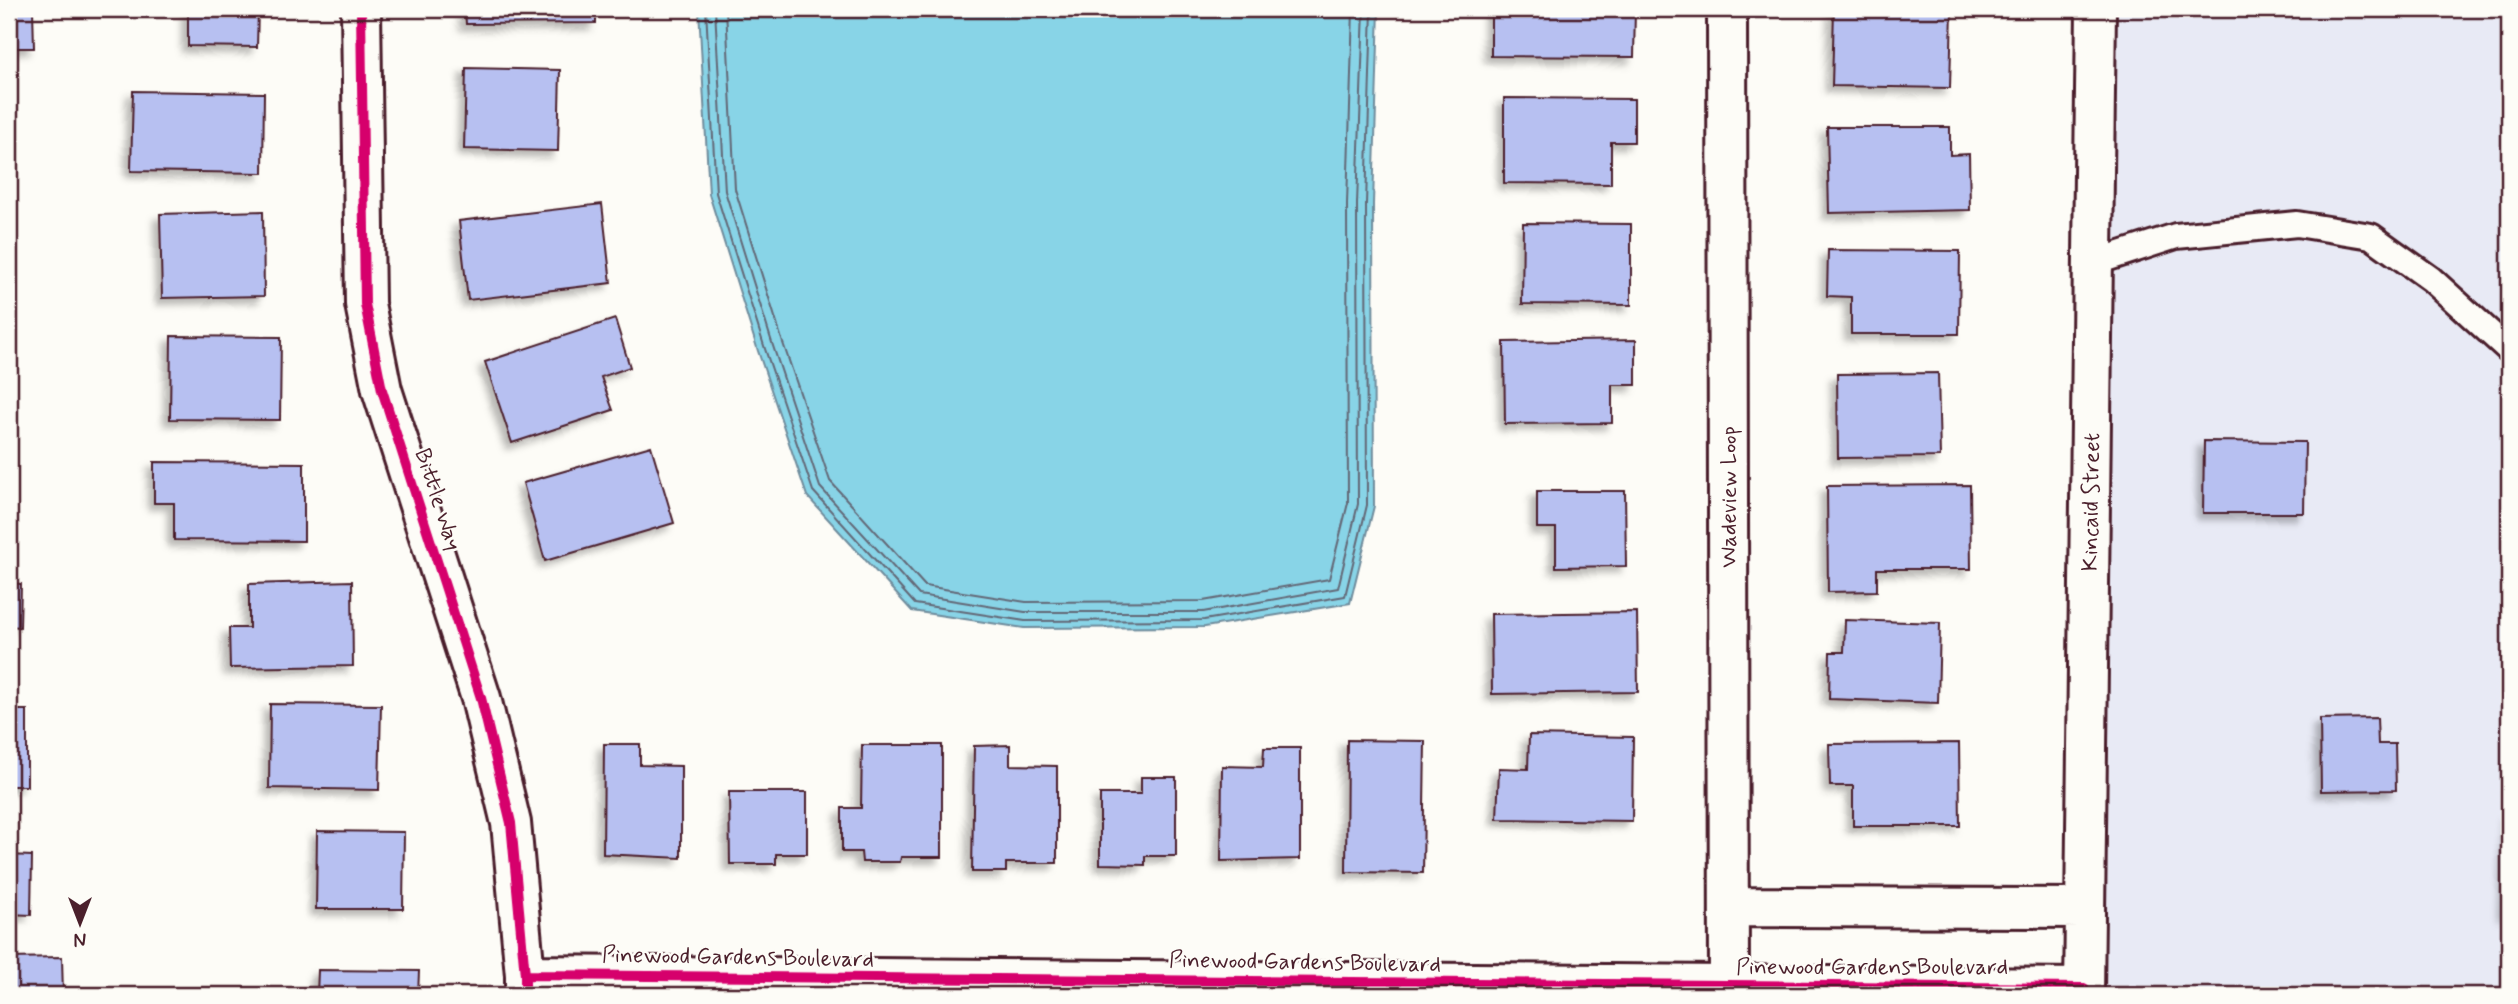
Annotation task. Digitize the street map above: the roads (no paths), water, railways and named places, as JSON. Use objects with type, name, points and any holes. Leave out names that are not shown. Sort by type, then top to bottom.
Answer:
[{"type":"street","name":"Bittle Way","points":[[362,9],[365,304],[382,390],[481,698],[508,810],[525,985]]},
{"type":"street","name":"Wadeview Loop","points":[[1727,9],[1729,985]]},
{"type":"street","name":"Kincaid Street","points":[[2084,992],[2096,9]]},
{"type":"street","points":[[1729,907],[2084,908]]},
{"type":"street","name":"Pinewood Gardens Boulevard","points":[[525,985],[1729,985],[2084,992]]},
{"type":"lane","points":[[2093,264],[2176,236],[2297,224],[2371,236],[2431,279],[2509,350]]},
{"type":"water","points":[[699,9],[1379,9],[1373,204],[1374,506],[1350,603],[1205,627],[1024,628],[912,611],[807,496],[709,194]]}]
